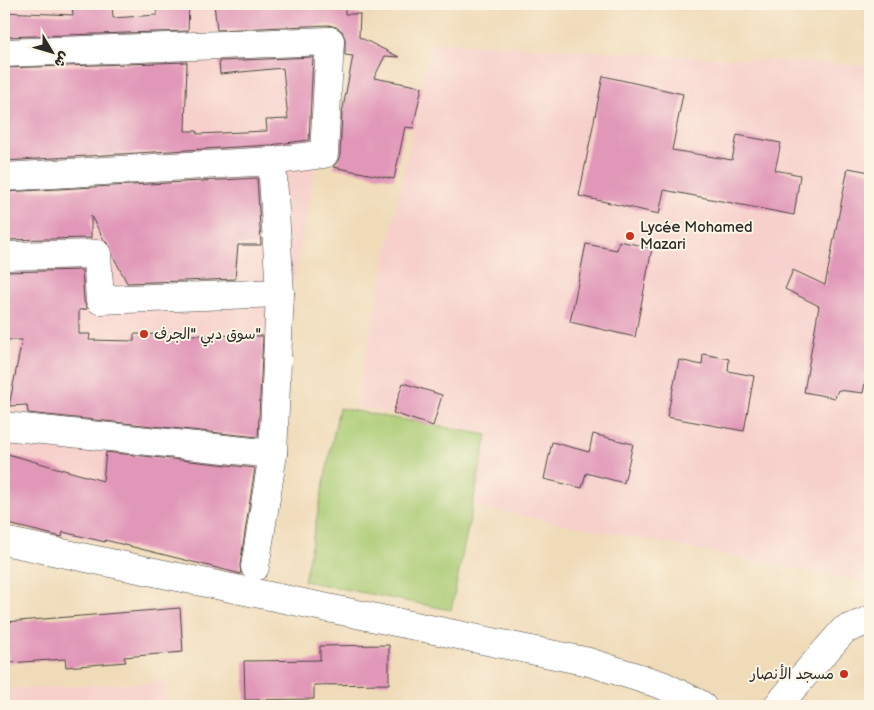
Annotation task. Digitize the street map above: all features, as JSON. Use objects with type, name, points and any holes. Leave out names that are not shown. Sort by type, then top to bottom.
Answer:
[{"type":"street","points":[[4,53],[328,43],[324,154],[272,161],[4,177]]},
{"type":"street","points":[[255,567],[273,454],[280,293],[272,161]]},
{"type":"street","points":[[4,256],[97,254],[100,300],[280,293]]},
{"type":"street","points":[[4,426],[273,454]]},
{"type":"street","points":[[4,541],[590,662],[662,685],[702,706]]},
{"type":"street","points":[[777,706],[844,630],[870,620]]},
{"type":"shaded area","name":"سوق دبي \"الجرف\"","points":[[4,4],[318,4],[319,147],[239,574],[4,521]]},
{"type":"shaded area","name":"Lycée Mohamed Mazari","points":[[431,42],[870,66],[870,558],[865,582],[472,506],[485,433],[355,406]]},
{"type":"shaded area","points":[[166,682],[167,706],[10,706],[9,689]]},
{"type":"green space","points":[[339,408],[487,435],[451,610],[304,581]]},
{"type":"building","points":[[72,4],[112,4],[113,18],[157,15],[157,8],[168,7],[168,4],[189,4],[188,31],[4,37],[4,12],[73,15]]},
{"type":"building","points":[[214,4],[345,4],[345,14],[360,14],[359,37],[399,57],[385,56],[374,78],[422,87],[413,128],[405,127],[394,179],[333,167],[340,155],[342,113],[353,56],[345,55],[345,39],[342,31],[329,25],[217,30]]},
{"type":"building","points":[[313,57],[309,140],[270,145],[4,161],[4,68],[187,62],[185,131],[197,131],[197,134],[267,131],[266,120],[288,119],[283,68],[220,74],[219,61]]},
{"type":"building","points":[[603,76],[683,94],[672,150],[732,160],[737,135],[781,143],[775,170],[800,175],[794,215],[664,190],[659,214],[579,196]]},
{"type":"building","points":[[848,168],[870,172],[870,357],[863,393],[838,390],[835,398],[804,392],[819,306],[785,289],[793,270],[825,285]]},
{"type":"building","points":[[257,178],[261,245],[238,245],[235,279],[127,283],[110,246],[104,240],[91,216],[91,238],[4,240],[4,192]]},
{"type":"building","points":[[619,241],[652,248],[635,337],[570,322],[586,244],[617,250]]},
{"type":"building","points":[[82,270],[84,301],[87,309],[79,310],[79,334],[90,334],[89,340],[134,341],[134,334],[263,336],[258,437],[28,413],[27,405],[9,406],[22,340],[4,340],[4,272]]},
{"type":"building","points":[[703,354],[729,359],[728,371],[754,376],[744,431],[667,417],[679,360],[702,365]]},
{"type":"building","points":[[403,383],[442,395],[433,426],[393,413]]},
{"type":"building","points":[[593,434],[633,444],[624,483],[586,473],[582,488],[544,479],[552,442],[589,452]]},
{"type":"building","points":[[106,452],[255,468],[240,565],[241,574],[105,540],[105,542],[63,532],[62,537],[4,523],[4,453],[103,481]]},
{"type":"building","points":[[180,608],[183,652],[124,657],[126,662],[66,667],[65,659],[9,663],[6,622]]},
{"type":"building","points":[[389,645],[389,684],[314,685],[314,699],[245,700],[244,661],[320,660],[320,646]]},
{"type":"place","name":"Lycée Mohamed Mazari","points":[[630,236]]},
{"type":"place","name":"سوق دبي \"الجرف\"","points":[[144,334]]},
{"type":"place","name":"مسجد الأنصار","points":[[844,674]]}]
